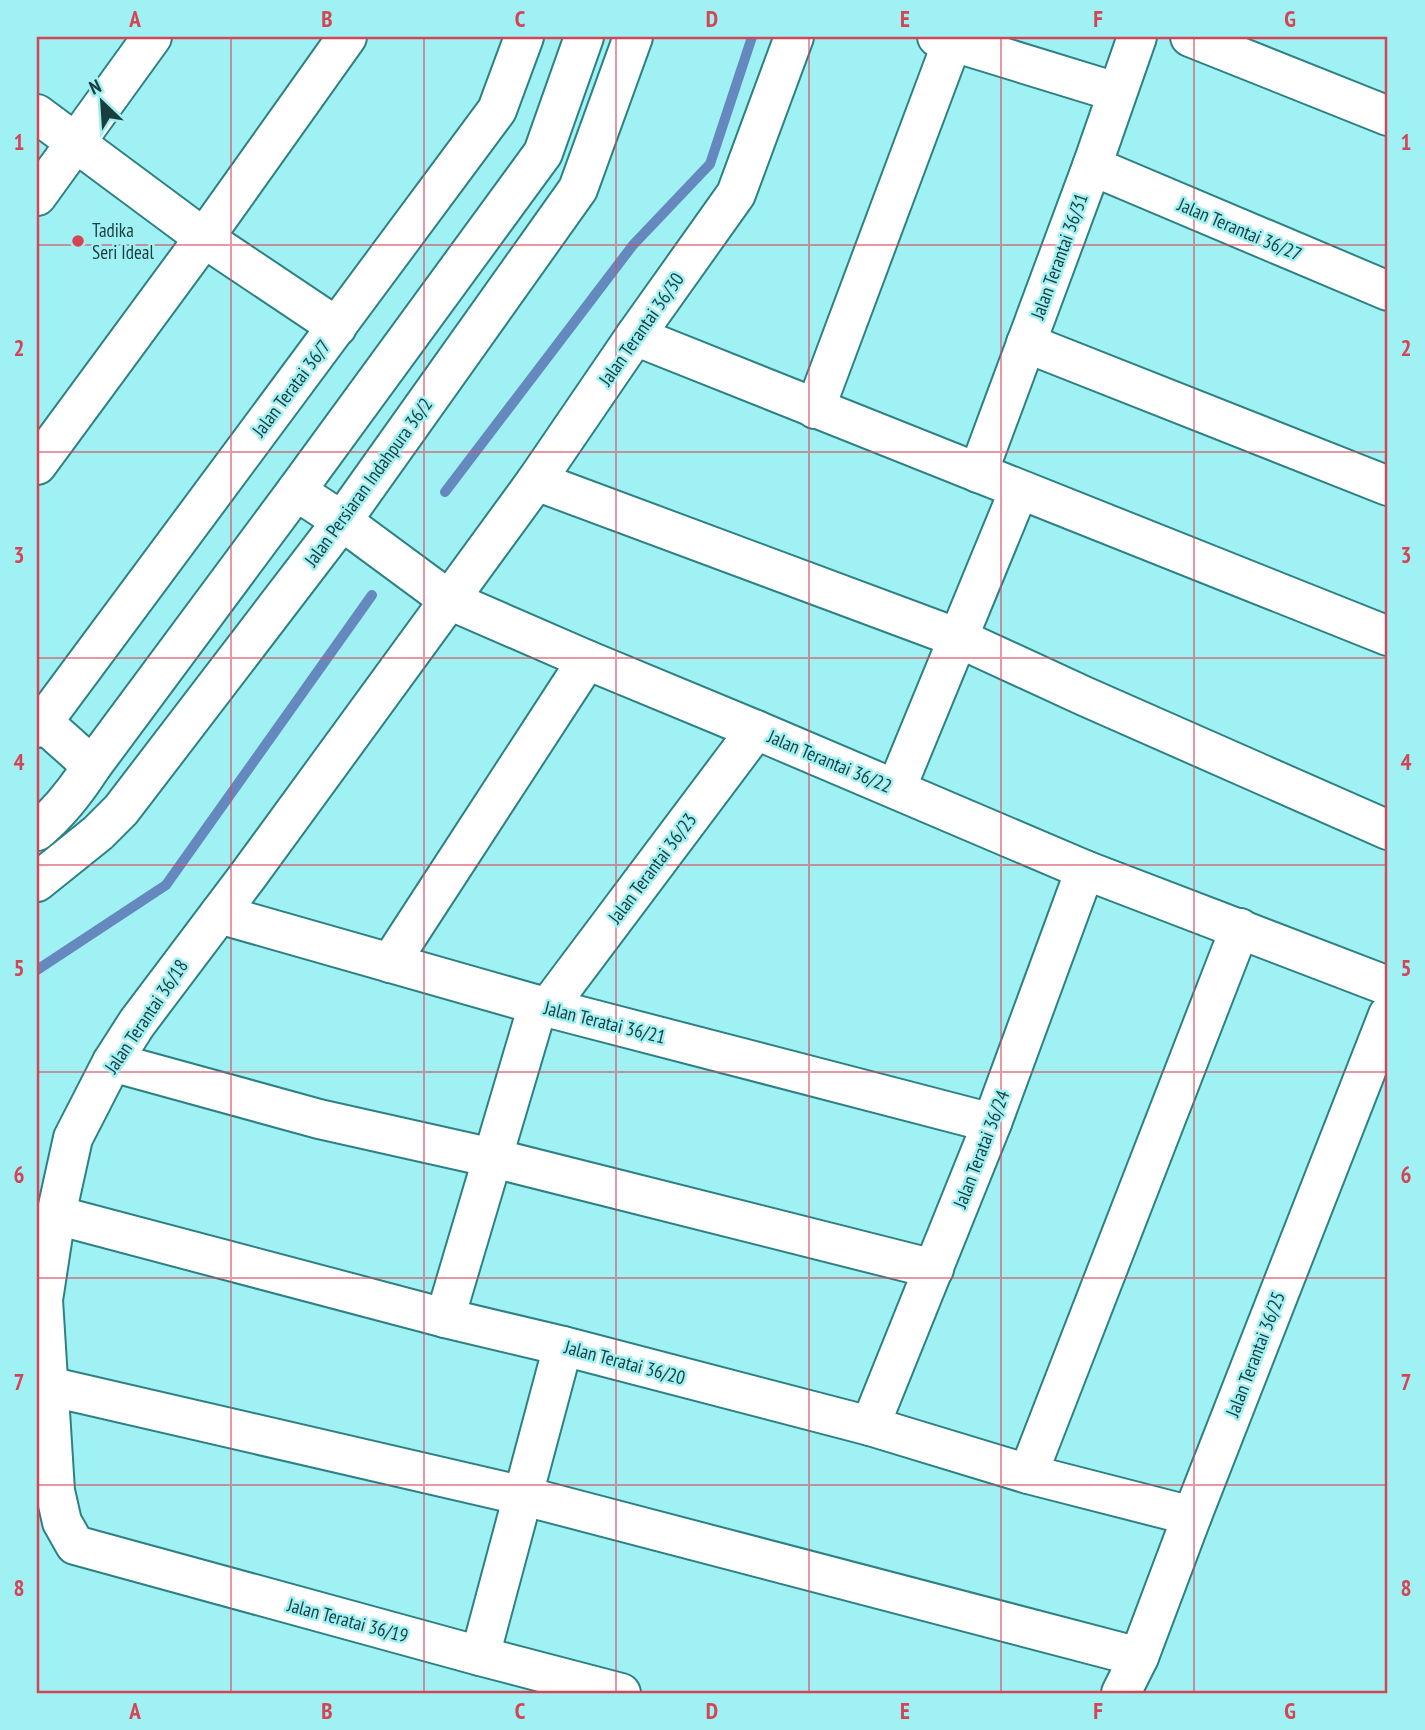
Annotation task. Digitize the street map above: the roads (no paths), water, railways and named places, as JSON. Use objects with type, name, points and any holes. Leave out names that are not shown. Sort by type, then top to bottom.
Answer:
[{"type":"street","points":[[37,196],[152,37]]},
{"type":"street","points":[[37,465],[347,37]]},
{"type":"street","name":"Jalan Teratai 36/7","points":[[39,722],[497,110],[524,37]]},
{"type":"street","points":[[37,831],[52,819],[75,793],[92,766],[543,153],[584,37]]},
{"type":"street","name":"Jalan Persiaran Indahpura 36/2","points":[[37,882],[98,834],[115,816],[342,521],[578,189],[634,37]]},
{"type":"street","name":"Jalan Terantai 36/30","points":[[449,600],[536,481],[736,194],[794,37]]},
{"type":"street","name":"Jalan Terantai 36/31","points":[[978,474],[1137,37]]},
{"type":"street","points":[[1190,37],[1388,116]]},
{"type":"street","points":[[815,409],[948,38],[1116,92]]},
{"type":"street","points":[[37,114],[204,238],[337,327]]},
{"type":"street","name":"Jalan Terantai 36/27","points":[[1092,166],[1388,291]]},
{"type":"street","points":[[635,336],[1388,636]]},
{"type":"street","points":[[1026,343],[1388,486]]},
{"type":"street","points":[[536,481],[958,638],[1388,830]]},
{"type":"street","points":[[896,789],[1019,490]]},
{"type":"street","name":"Jalan Terantai 36/22","points":[[296,491],[342,521],[449,600],[1085,870],[1388,986]]},
{"type":"street","name":"Jalan Terantai 36/18","points":[[75,1545],[62,1522],[55,1491],[43,1300],[56,1215],[73,1138],[112,1062],[137,1023],[449,600]]},
{"type":"street","points":[[390,963],[587,660]]},
{"type":"street","points":[[39,722],[92,766]]},
{"type":"street","name":"Jalan Terantai 36/23","points":[[543,1006],[756,730]]},
{"type":"street","name":"Jalan Teratai 36/24","points":[[870,1426],[992,1123],[1085,870]]},
{"type":"street","name":"Jalan Teratai 36/21","points":[[219,914],[543,1006],[992,1123]]},
{"type":"street","points":[[1028,1474],[1240,928]]},
{"type":"street","points":[[445,1318],[492,1158],[543,1006]]},
{"type":"street","name":"Jalan Terantai 36/25","points":[[1121,1693],[1139,1657],[1388,1015]]},
{"type":"street","points":[[112,1062],[319,1119],[492,1158],[934,1269]]},
{"type":"street","name":"Jalan Teratai 36/20","points":[[56,1215],[870,1426],[1028,1474],[1192,1516]]},
{"type":"street","points":[[480,1656],[563,1346]]},
{"type":"street","points":[[48,1387],[524,1496],[1139,1657]]},
{"type":"street","name":"Jalan Teratai 36/19","points":[[75,1545],[621,1693]]},
{"type":"waterway","points":[[445,492],[633,245],[710,164],[752,37]]},
{"type":"waterway","points":[[37,970],[166,885],[372,595]]},
{"type":"place","name":"Tadika Seri Ideal","points":[[78,241]]}]
